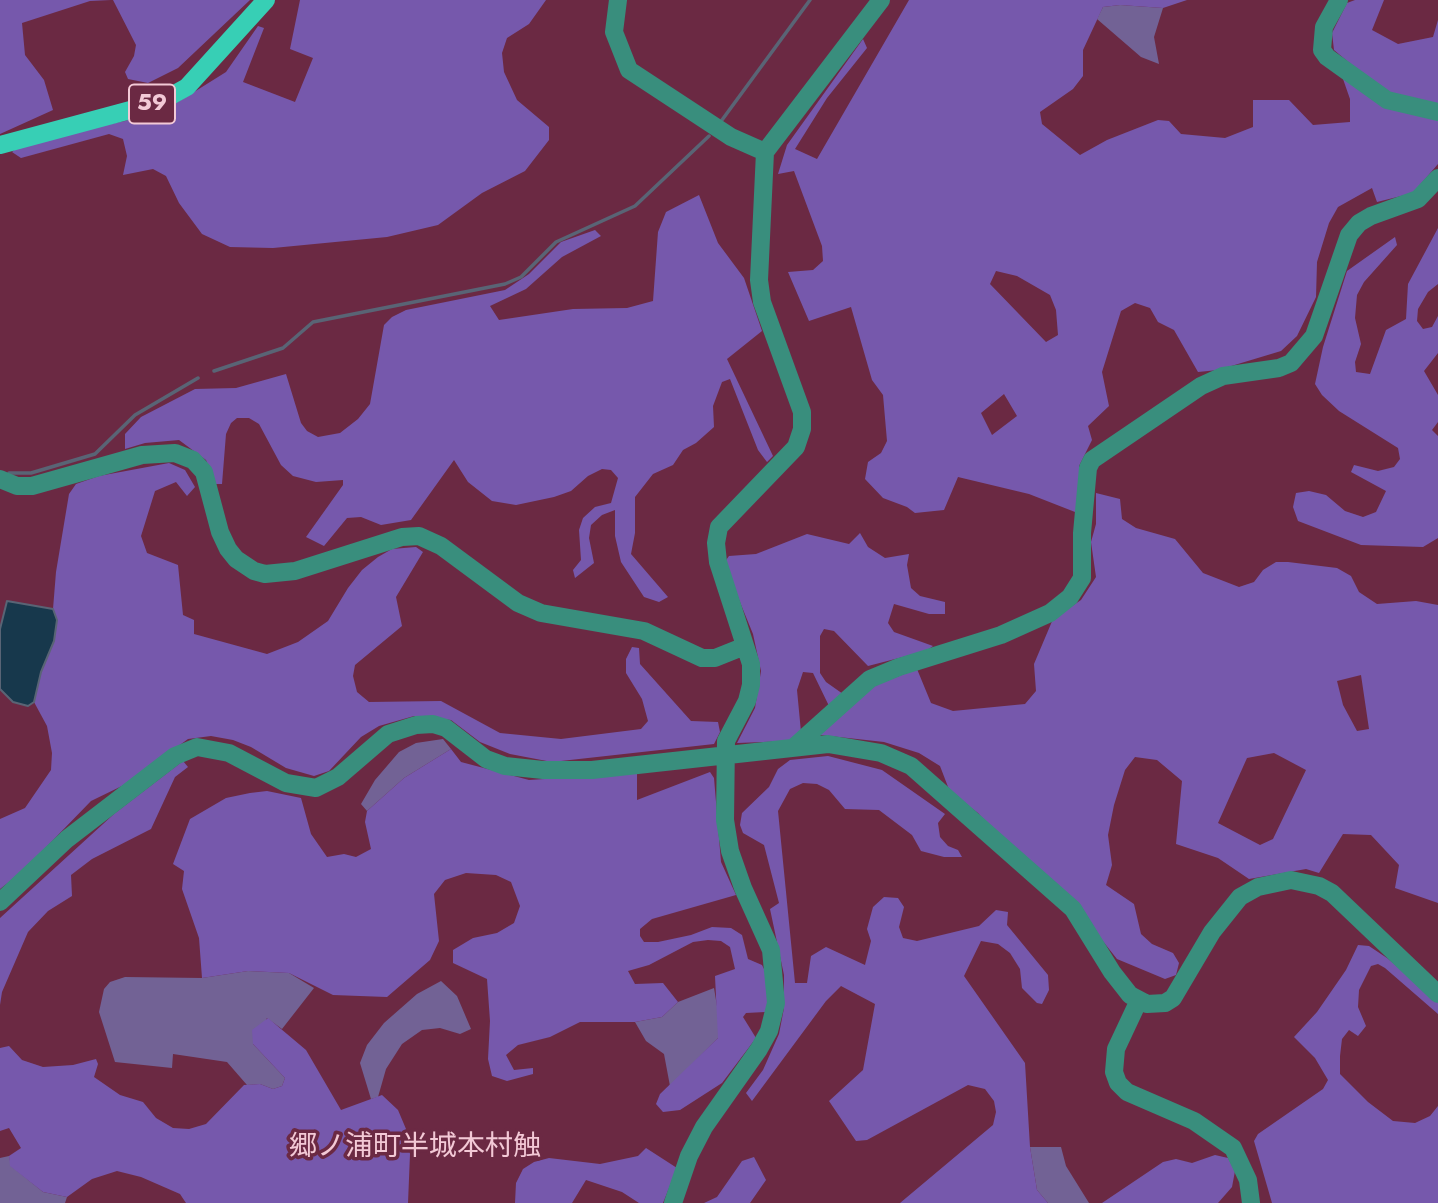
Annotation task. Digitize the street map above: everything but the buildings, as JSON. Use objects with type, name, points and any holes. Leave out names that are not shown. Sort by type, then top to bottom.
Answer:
[{"type":"main road","name":"59","points":[[0,145],[149,106],[169,97],[187,87],[266,0]]},
{"type":"street","points":[[618,0],[614,32],[629,71],[732,137],[765,152]]},
{"type":"street","points":[[673,1203],[689,1156],[704,1127],[764,1040],[776,1003],[771,950],[730,851],[725,820],[726,741],[747,701],[751,685],[751,664],[718,562],[719,527],[796,447],[802,429],[802,412],[762,302],[759,280],[765,152],[881,0]]},
{"type":"street","points":[[1339,0],[1324,27],[1322,50],[1327,57],[1387,100],[1438,112]]},
{"type":"street","points":[[793,748],[870,679],[899,667],[1001,635],[1050,613],[1070,597],[1082,578],[1082,533],[1088,468],[1092,460],[1201,386],[1223,376],[1279,368],[1291,363],[1314,336],[1349,234],[1359,223],[1371,216],[1418,199],[1438,178]]},
{"type":"street","points":[[0,479],[17,486],[32,486],[142,455],[175,453],[194,460],[204,472],[220,532],[228,549],[236,559],[254,571],[265,574],[295,571],[402,537],[418,536],[441,546],[518,603],[541,613],[644,631],[702,658],[715,658],[745,646]]},
{"type":"street","points":[[0,902],[67,839],[175,756],[197,747],[229,752],[286,783],[316,788],[338,777],[388,734],[416,725],[433,724],[446,728],[486,759],[505,766],[543,770],[592,770],[828,744],[881,753],[911,766],[1073,909],[1112,972],[1130,995],[1139,1000],[1154,1004],[1172,998],[1212,932],[1240,897],[1258,887],[1291,880],[1319,886],[1332,893],[1438,994]]},
{"type":"street","points":[[1139,1000],[1116,1049],[1114,1072],[1118,1083],[1127,1092],[1194,1121],[1233,1148],[1248,1180],[1251,1203]]},
{"type":"shaded area","points":[[0,0],[111,0],[90,1],[22,23],[25,55],[44,80],[53,110],[0,134]]},
{"type":"shaded area","points":[[113,0],[250,0],[178,68],[148,83],[128,79],[125,72],[134,56],[136,45]]},
{"type":"shaded area","points":[[300,0],[546,0],[529,24],[507,38],[502,53],[504,72],[517,100],[549,127],[549,140],[525,171],[482,193],[438,225],[387,237],[273,248],[230,247],[202,234],[179,203],[166,176],[153,169],[123,175],[127,156],[123,139],[109,134],[21,158],[12,152],[20,145],[42,138],[125,121],[178,102],[226,72],[258,26],[264,28],[243,82],[295,102],[313,58],[290,49]]},
{"type":"shaded area","points":[[909,0],[1187,0],[1163,8],[1120,5],[1103,7],[1083,50],[1083,76],[1073,89],[1040,112],[1042,124],[1080,155],[1107,140],[1158,120],[1169,121],[1181,134],[1225,138],[1253,127],[1253,100],[1289,100],[1313,125],[1350,122],[1350,99],[1343,79],[1352,65],[1334,50],[1332,33],[1347,3],[1355,0],[1384,0],[1372,30],[1398,44],[1433,37],[1438,20],[1438,164],[1413,193],[1377,202],[1372,188],[1338,207],[1329,223],[1317,262],[1316,297],[1297,336],[1281,351],[1218,370],[1198,372],[1174,330],[1158,322],[1150,308],[1135,303],[1121,311],[1102,372],[1109,406],[1088,426],[1092,440],[1079,466],[1081,489],[1079,505],[1075,512],[1029,494],[958,477],[944,510],[915,513],[883,498],[865,479],[868,462],[881,453],[887,441],[883,395],[872,380],[851,307],[809,321],[788,272],[813,270],[823,261],[822,246],[794,171],[778,174],[787,145],[863,39],[867,48],[827,98],[795,149],[817,159]],"holes":[[[996,271],[1017,276],[1050,295],[1056,310],[1058,335],[1046,342],[990,284]],[[1004,394],[1017,416],[992,435],[981,413]]]},
{"type":"shaded area","points":[[1120,5],[1163,8],[1154,37],[1159,64],[1141,57],[1097,19],[1103,7]]},
{"type":"shaded area","points":[[699,195],[718,243],[744,278],[762,331],[727,359],[773,456],[767,462],[758,450],[730,379],[722,382],[713,406],[714,427],[696,443],[683,450],[673,465],[653,474],[635,497],[635,533],[631,554],[668,597],[659,602],[644,597],[621,562],[615,536],[615,510],[602,515],[591,525],[589,538],[594,563],[575,578],[573,570],[581,560],[579,530],[583,518],[595,507],[611,503],[618,478],[611,470],[602,469],[588,476],[571,491],[516,505],[492,501],[468,482],[454,460],[411,520],[381,525],[361,517],[347,518],[324,546],[306,537],[343,485],[343,480],[316,482],[293,476],[281,465],[259,424],[249,418],[237,418],[231,423],[226,434],[222,484],[216,484],[206,460],[179,440],[145,443],[125,449],[125,434],[141,417],[195,389],[236,388],[286,374],[301,423],[307,431],[318,437],[340,433],[358,419],[370,404],[384,325],[392,317],[406,310],[505,290],[529,274],[561,242],[595,230],[601,236],[562,257],[526,289],[490,306],[499,320],[573,309],[627,308],[653,301],[658,232],[666,212]]},
{"type":"shaded area","points":[[1438,228],[1438,284],[1428,292],[1418,309],[1417,321],[1423,329],[1432,327],[1438,316],[1438,353],[1424,371],[1438,395],[1438,422],[1432,430],[1438,436],[1438,538],[1423,547],[1361,545],[1298,521],[1293,507],[1296,493],[1309,491],[1326,495],[1345,511],[1363,517],[1376,512],[1386,491],[1351,472],[1354,465],[1378,471],[1394,467],[1400,459],[1398,448],[1339,411],[1322,395],[1315,384],[1323,347],[1347,271],[1395,237],[1397,245],[1364,282],[1357,295],[1355,318],[1361,344],[1355,362],[1356,372],[1370,374],[1386,330],[1406,319],[1408,284]]},
{"type":"shaded area","points":[[169,463],[185,470],[195,487],[187,496],[176,482],[155,491],[141,536],[147,553],[178,565],[183,615],[194,620],[194,634],[267,654],[298,642],[328,621],[362,570],[378,557],[392,549],[416,547],[423,552],[396,597],[402,626],[355,665],[353,676],[357,692],[369,702],[441,701],[500,733],[561,739],[641,729],[648,721],[642,699],[626,673],[626,659],[632,647],[639,648],[640,664],[691,721],[718,722],[720,732],[714,744],[552,762],[510,754],[480,742],[451,720],[414,716],[379,726],[361,737],[329,771],[314,776],[286,768],[251,747],[233,740],[211,736],[188,739],[126,784],[91,801],[24,870],[0,889],[0,819],[25,808],[51,770],[52,753],[47,726],[34,702],[41,672],[54,641],[57,620],[53,609],[56,572],[69,494],[76,484],[99,476]]},
{"type":"shaded area","points":[[1096,493],[1120,499],[1122,519],[1136,528],[1175,539],[1203,573],[1239,587],[1254,582],[1263,570],[1276,562],[1288,562],[1337,568],[1351,576],[1359,592],[1377,604],[1416,601],[1438,605],[1438,903],[1395,888],[1399,865],[1371,835],[1343,834],[1319,873],[1306,869],[1249,879],[1218,858],[1176,844],[1182,781],[1157,760],[1135,757],[1125,770],[1114,805],[1108,835],[1112,865],[1106,885],[1134,904],[1141,934],[1152,944],[1173,953],[1179,963],[1176,975],[1165,979],[1117,959],[1071,901],[996,834],[978,813],[950,792],[940,766],[919,753],[884,742],[821,735],[821,730],[871,687],[917,669],[931,703],[953,711],[1025,704],[1036,691],[1034,664],[1053,619],[1081,600],[1096,577],[1091,542],[1096,524]],"holes":[[[1361,675],[1369,729],[1357,731],[1343,705],[1337,681]],[[1274,753],[1306,770],[1273,839],[1260,845],[1218,823],[1247,758]]]},
{"type":"shaded area","points":[[860,533],[868,547],[885,558],[909,554],[907,565],[911,588],[920,596],[945,602],[945,614],[929,614],[894,604],[888,623],[894,632],[933,646],[926,651],[868,666],[834,631],[824,629],[820,636],[820,673],[826,682],[843,694],[829,706],[813,673],[803,672],[797,690],[801,732],[789,741],[737,743],[755,708],[761,671],[753,634],[724,563],[729,556],[756,554],[807,534],[849,544]]},
{"type":"shaded area","points":[[443,739],[451,749],[404,778],[367,811],[361,804],[375,780],[399,752],[416,743]]},
{"type":"shaded area","points":[[451,749],[461,762],[529,780],[637,773],[637,800],[710,772],[714,778],[721,862],[736,895],[652,919],[640,929],[640,936],[644,942],[658,942],[712,927],[731,928],[742,935],[748,959],[762,965],[768,1004],[765,1012],[746,1013],[743,1017],[756,1038],[722,1083],[680,1110],[663,1112],[656,1104],[660,1094],[718,1038],[715,976],[735,969],[730,947],[721,941],[708,940],[693,942],[649,965],[628,971],[635,984],[663,983],[678,1002],[662,1017],[635,1022],[580,1022],[550,1037],[518,1045],[506,1055],[514,1070],[533,1068],[533,1074],[507,1081],[492,1076],[488,1059],[490,1021],[487,979],[453,963],[453,950],[473,938],[497,933],[514,923],[520,906],[511,882],[496,875],[466,873],[445,880],[434,894],[439,941],[430,960],[387,997],[333,995],[289,973],[248,971],[202,978],[199,938],[182,889],[184,871],[173,864],[190,819],[226,798],[250,793],[267,791],[301,798],[311,834],[327,857],[344,854],[356,857],[371,849],[365,822],[367,811],[404,778]]},
{"type":"shaded area","points":[[828,756],[882,770],[945,814],[938,823],[940,837],[948,846],[958,850],[962,857],[944,857],[921,851],[912,835],[879,810],[845,809],[829,790],[817,784],[803,783],[790,789],[778,811],[795,983],[807,983],[811,956],[826,947],[865,965],[871,941],[867,929],[873,907],[884,897],[898,898],[904,907],[899,927],[903,938],[917,941],[979,926],[996,910],[1008,912],[1007,925],[1048,975],[1049,990],[1042,1004],[1037,1003],[1022,988],[1020,969],[1010,953],[998,944],[981,941],[964,976],[1025,1063],[1030,1147],[1037,1190],[1048,1203],[900,1203],[993,1125],[996,1112],[994,1101],[985,1089],[968,1085],[867,1140],[856,1141],[829,1101],[863,1070],[875,1004],[841,986],[826,1001],[752,1101],[746,1093],[763,1070],[779,1034],[784,1008],[784,975],[770,909],[779,903],[764,845],[743,833],[740,825],[742,813],[769,787],[778,769],[790,760]]},
{"type":"shaded area","points":[[183,761],[188,767],[175,777],[151,829],[92,859],[71,875],[72,896],[48,911],[28,932],[2,992],[0,1005],[0,918],[114,814]]},
{"type":"shaded area","points":[[1358,945],[1369,946],[1387,958],[1438,1000],[1438,1014],[1385,968],[1378,964],[1371,966],[1359,990],[1358,1007],[1366,1026],[1358,1036],[1349,1030],[1342,1039],[1340,1074],[1368,1102],[1393,1121],[1415,1123],[1430,1116],[1438,1106],[1438,1203],[1272,1203],[1254,1141],[1258,1134],[1323,1089],[1328,1080],[1315,1058],[1294,1037],[1317,1012],[1346,970]]},
{"type":"shaded area","points":[[248,971],[289,973],[314,988],[282,1029],[267,1018],[253,1044],[285,1078],[282,1086],[273,1089],[260,1084],[247,1085],[227,1062],[173,1054],[172,1068],[115,1062],[99,1012],[104,989],[110,982],[125,977],[202,978]]},
{"type":"shaded area","points":[[441,981],[457,996],[471,1029],[460,1034],[440,1028],[422,1030],[402,1044],[386,1069],[378,1097],[371,1099],[360,1063],[367,1045],[384,1023],[417,994]]},
{"type":"shaded area","points":[[714,988],[720,1024],[718,1038],[670,1086],[664,1054],[646,1041],[635,1022],[662,1017],[678,1002]]},
{"type":"shaded area","points":[[268,1018],[306,1050],[341,1110],[382,1095],[398,1110],[406,1129],[410,1154],[408,1203],[186,1203],[180,1194],[141,1177],[117,1171],[92,1179],[67,1197],[43,1192],[10,1166],[9,1156],[21,1148],[9,1128],[0,1131],[0,1048],[9,1046],[22,1060],[43,1067],[73,1065],[96,1059],[98,1064],[94,1077],[120,1095],[143,1102],[156,1118],[173,1128],[189,1129],[206,1124],[244,1085],[260,1084],[273,1089],[282,1086],[285,1078],[253,1044],[252,1030]]},
{"type":"shaded area","points":[[1030,1147],[1061,1147],[1066,1166],[1089,1203],[1048,1203],[1037,1190]]},
{"type":"shaded area","points":[[646,1148],[677,1168],[663,1203],[639,1203],[622,1192],[586,1180],[572,1203],[515,1203],[516,1183],[523,1169],[534,1162],[549,1158],[600,1164],[638,1156]]},
{"type":"shaded area","points":[[1215,1155],[1228,1158],[1235,1171],[1232,1187],[1218,1203],[1102,1203],[1163,1162],[1176,1159],[1192,1163]]},
{"type":"shaded area","points":[[9,1156],[11,1166],[43,1192],[67,1197],[65,1203],[0,1203],[0,1158]]},
{"type":"shaded area","points":[[754,1157],[766,1180],[750,1203],[704,1203],[717,1197],[742,1161]]},
{"type":"water","points":[[7,601],[53,609],[57,620],[54,641],[41,672],[34,702],[28,706],[13,702],[0,689],[0,629]]},
{"type":"waterway","points":[[722,120],[810,0]]},
{"type":"waterway","points":[[214,371],[283,348],[313,322],[505,284],[521,277],[556,242],[635,206],[709,136]]},
{"type":"waterway","points":[[9,473],[31,473],[95,454],[135,415],[198,378]]},
{"type":"district","name":"郷ノ浦町半城本村触","points":[[415,1148]]}]
